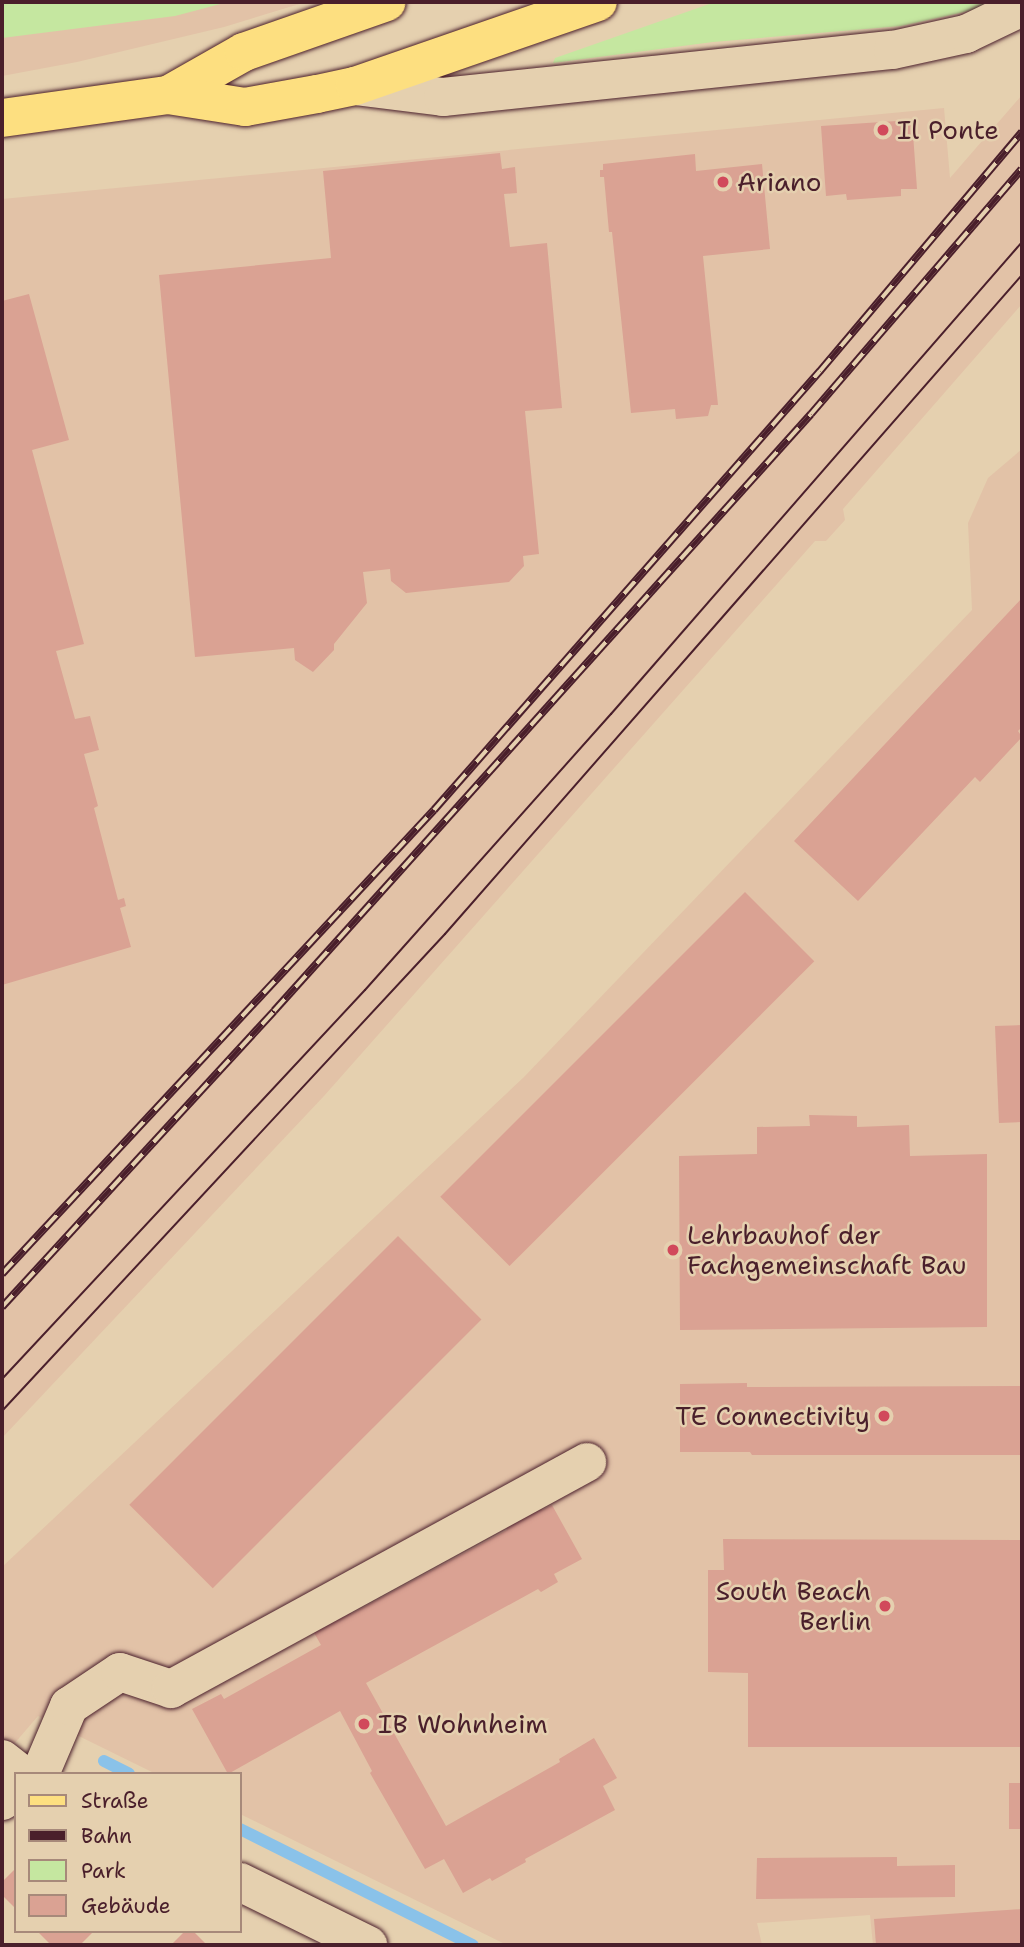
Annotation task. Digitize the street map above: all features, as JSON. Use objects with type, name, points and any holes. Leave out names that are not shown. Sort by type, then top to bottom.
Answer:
[{"type":"main road","points":[[168,95],[244,52],[387,2]]},
{"type":"main road","points":[[2,118],[168,95],[245,107],[355,86],[598,2]]},
{"type":"street","points":[[355,86],[443,97],[892,50],[966,34],[1022,7]]},
{"type":"street","points":[[41,1772],[69,1706],[120,1672],[172,1689],[587,1462]]},
{"type":"street","points":[[2,1759],[18,1772]]},
{"type":"street","points":[[242,1883],[369,1945]]},
{"type":"shaded area","points":[[2,2],[306,2],[224,27],[77,62],[2,76]]},
{"type":"shaded area","points":[[1022,95],[1022,304],[843,509],[845,520],[826,541],[815,541],[324,1096],[2,1438],[2,199],[944,108],[950,178]]},
{"type":"shaded area","name":"Lehrbauhof der Fachgemeinschaft Bau","points":[[1022,449],[1022,1945],[873,1945],[870,1915],[757,1923],[762,1945],[507,1945],[242,1815],[242,1772],[152,1772],[38,1716],[2,1758],[2,1567],[524,1077],[972,610],[968,523],[988,478]]},
{"type":"green space","points":[[2,2],[228,2],[175,16],[2,38]]},
{"type":"green space","points":[[715,2],[988,2],[978,9],[901,26],[713,42],[553,63],[555,58]]},
{"type":"building","points":[[912,120],[917,189],[901,189],[901,196],[847,200],[846,194],[826,196],[821,126]]},
{"type":"building","points":[[500,153],[502,169],[515,167],[517,193],[504,194],[510,247],[547,243],[562,408],[525,411],[539,554],[523,556],[524,566],[509,582],[406,593],[391,581],[390,569],[363,572],[367,603],[334,644],[334,650],[313,672],[295,660],[294,648],[195,657],[159,275],[331,258],[323,171]]},
{"type":"building","points":[[695,154],[696,171],[762,164],[770,249],[703,256],[718,405],[711,405],[708,416],[676,419],[675,409],[631,413],[612,232],[609,232],[604,177],[600,177],[600,170],[603,170],[603,164]]},
{"type":"building","points":[[29,294],[69,440],[32,450],[84,644],[56,651],[75,719],[90,716],[99,750],[84,754],[98,806],[94,808],[118,900],[124,898],[126,906],[120,908],[131,947],[2,985],[2,301]]},
{"type":"building","points":[[1022,598],[1022,727],[1018,731],[1022,737],[980,782],[975,777],[858,901],[794,841]]},
{"type":"building","points":[[745,892],[814,961],[510,1266],[440,1197]]},
{"type":"building","points":[[1022,1025],[1022,1122],[999,1123],[995,1026]]},
{"type":"building","points":[[809,1115],[857,1116],[857,1127],[909,1125],[910,1156],[987,1154],[987,1327],[680,1330],[679,1156],[757,1154],[757,1127],[810,1126]]},
{"type":"building","points":[[398,1236],[481,1319],[213,1588],[129,1505]]},
{"type":"building","name":"TE Connectivity","points":[[747,1383],[747,1387],[1020,1386],[1020,1455],[752,1455],[750,1452],[680,1452],[680,1384]]},
{"type":"building","points":[[552,1505],[582,1559],[554,1574],[558,1582],[541,1592],[538,1589],[366,1683],[446,1826],[560,1762],[559,1759],[594,1738],[617,1778],[603,1786],[615,1810],[525,1859],[526,1862],[492,1881],[490,1878],[463,1893],[444,1859],[425,1869],[370,1773],[372,1771],[340,1711],[232,1772],[227,1772],[192,1709],[221,1694],[224,1699],[321,1645],[313,1631],[349,1610],[351,1614],[507,1530],[505,1525],[540,1506],[542,1510]]},
{"type":"building","name":"South Beach Berlin","points":[[723,1539],[1022,1540],[1022,1747],[748,1747],[748,1673],[708,1672],[708,1570],[724,1570]]},
{"type":"building","points":[[1009,1783],[1022,1783],[1022,1829],[1009,1829]]},
{"type":"building","points":[[897,1857],[897,1866],[955,1865],[955,1897],[756,1899],[757,1858]]},
{"type":"building","points":[[14,1870],[14,1907],[2,1895],[2,1882]]},
{"type":"building","points":[[1022,1909],[1022,1945],[876,1945],[874,1919]]},
{"type":"building","points":[[39,1933],[92,1933],[80,1945],[51,1945]]},
{"type":"building","points":[[183,1933],[195,1933],[207,1945],[171,1945]]},
{"type":"waterway","points":[[104,1761],[125,1772]]},
{"type":"waterway","points":[[242,1830],[473,1945]]},
{"type":"tram line","points":[[2,1379],[365,990],[611,714],[1022,242]]},
{"type":"tram line","points":[[2,1411],[445,934],[1022,275]]},
{"type":"railway","points":[[2,1274],[434,810],[820,371],[1022,132]]},
{"type":"railway","points":[[2,1307],[274,1011],[811,414],[1022,169]]},
{"type":"place","name":"Il Ponte","points":[[883,130]]},
{"type":"place","name":"Ariano","points":[[723,182]]},
{"type":"place","name":"Lehrbauhof der Fachgemeinschaft Bau","points":[[673,1250]]},
{"type":"place","name":"TE Connectivity","points":[[884,1416]]},
{"type":"place","name":"South Beach Berlin","points":[[885,1606]]},
{"type":"place","name":"IB Wohnheim","points":[[364,1724]]}]
